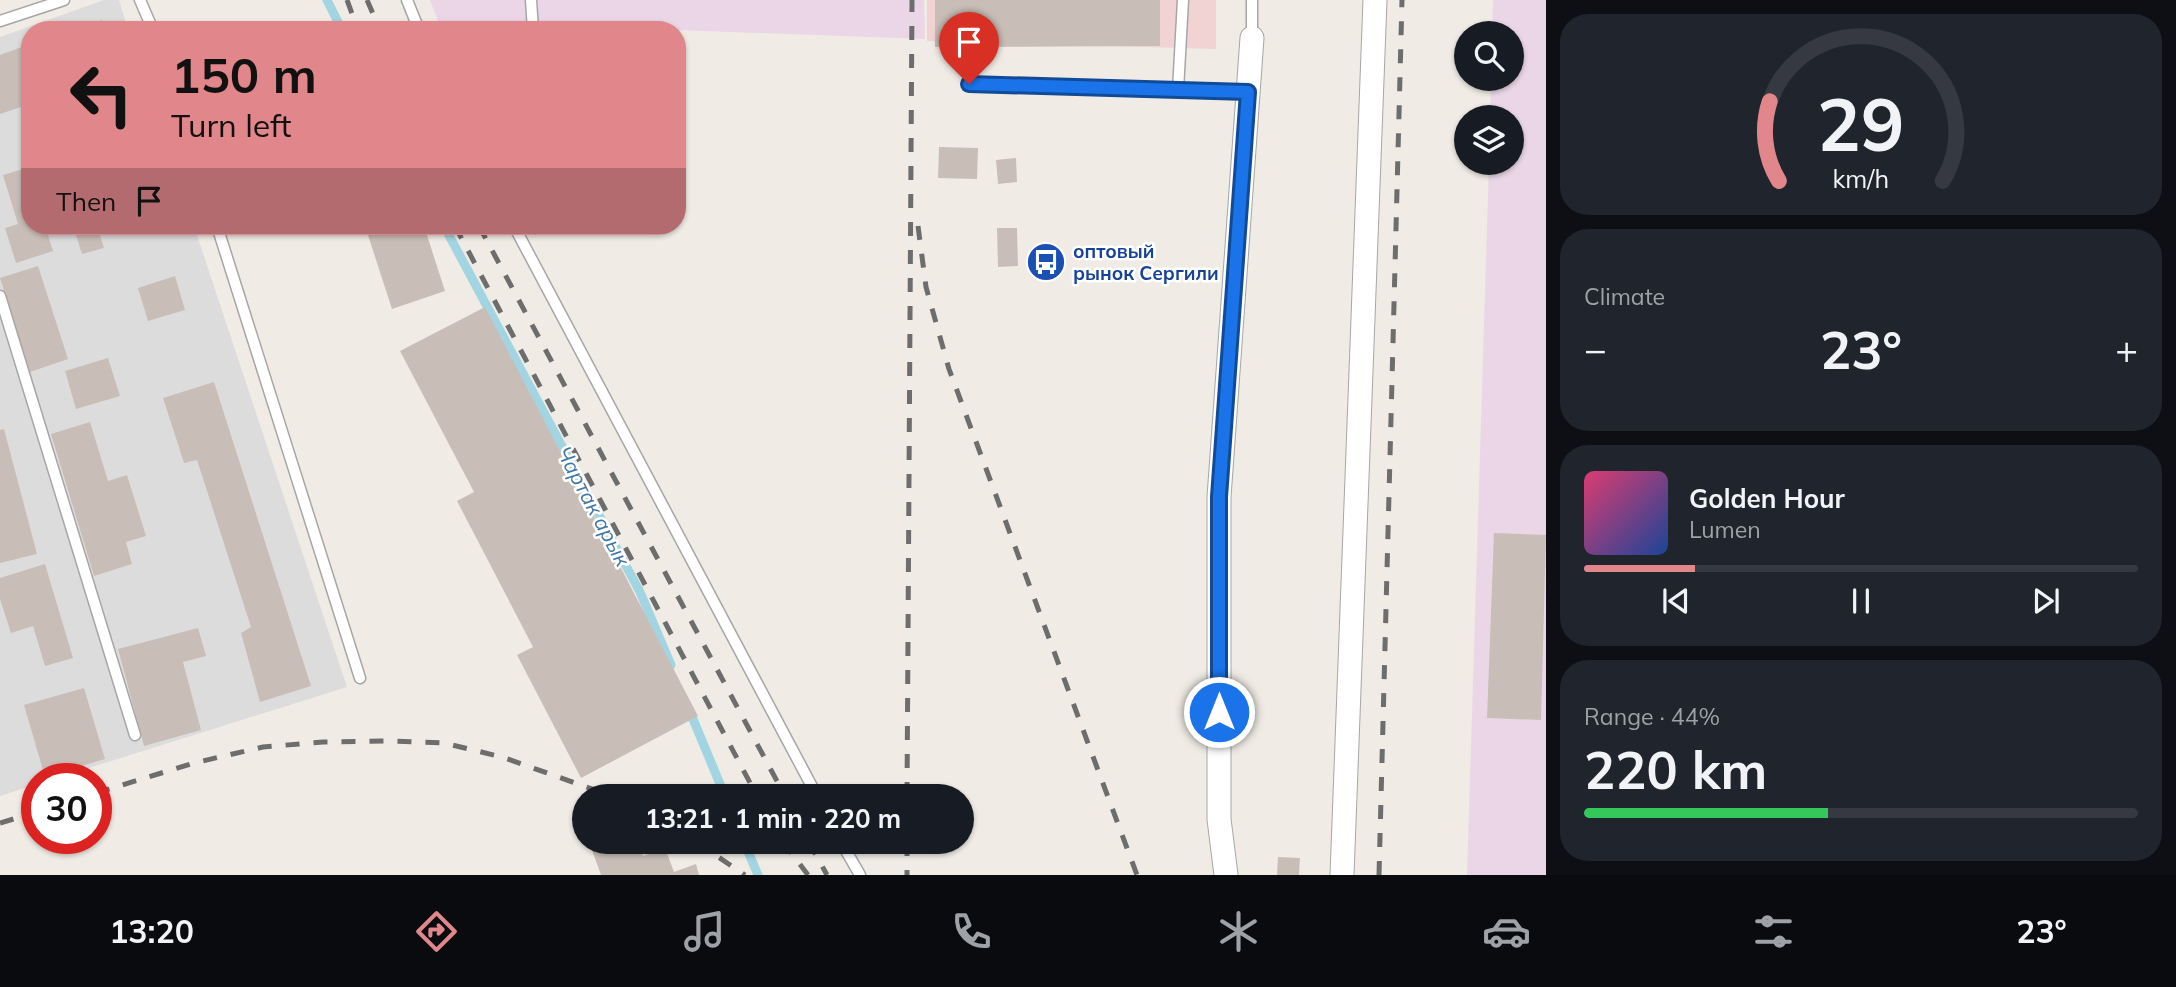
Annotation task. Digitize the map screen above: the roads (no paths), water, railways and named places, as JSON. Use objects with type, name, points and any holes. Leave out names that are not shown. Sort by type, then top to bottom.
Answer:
[{"type":"street","points":[[1342,875],[1375,0]]},
{"type":"street","points":[[1226,875],[1219,819],[1219,497],[1252,38]]},
{"type":"lane","points":[[0,21],[64,0]]},
{"type":"lane","points":[[140,0],[149,21]]},
{"type":"lane","points":[[407,0],[415,21]]},
{"type":"lane","points":[[531,0],[532,21]]},
{"type":"lane","points":[[1178,90],[1183,0]]},
{"type":"lane","points":[[1252,0],[1252,38]]},
{"type":"lane","points":[[969,84],[1248,92]]},
{"type":"lane","points":[[220,235],[360,678]]},
{"type":"lane","points":[[519,235],[811,784]]},
{"type":"lane","points":[[0,296],[135,735]]},
{"type":"lane","points":[[848,854],[860,875]]},
{"type":"waterway","name":"Чартак арык","points":[[327,0],[338,21]]},
{"type":"waterway","name":"Чартак арык","points":[[449,235],[640,592],[671,665]]},
{"type":"waterway","name":"Чартак арык","points":[[688,707],[720,784]]},
{"type":"waterway","name":"Чартак арык","points":[[749,854],[758,875]]},
{"type":"railway","points":[[347,0],[355,21]]},
{"type":"railway","points":[[367,0],[376,21]]},
{"type":"railway","points":[[907,784],[912,0]]},
{"type":"railway","points":[[1379,875],[1402,0]]},
{"type":"railway","points":[[918,226],[926,287],[949,369],[1137,875]]},
{"type":"railway","points":[[460,235],[751,784]]},
{"type":"railway","points":[[484,235],[779,784]]},
{"type":"railway","points":[[112,788],[194,763],[263,747],[323,742],[391,741],[444,743],[502,757],[578,784]]},
{"type":"railway","points":[[0,823],[21,817]]},
{"type":"railway","points":[[714,854],[745,875]]},
{"type":"railway","points":[[792,854],[808,875]]},
{"type":"railway","points":[[816,854],[827,875]]},
{"type":"railway","points":[[907,854],[907,875]]},
{"type":"place","name":"оптовый рынок Сергили","points":[[1046,262]]}]
